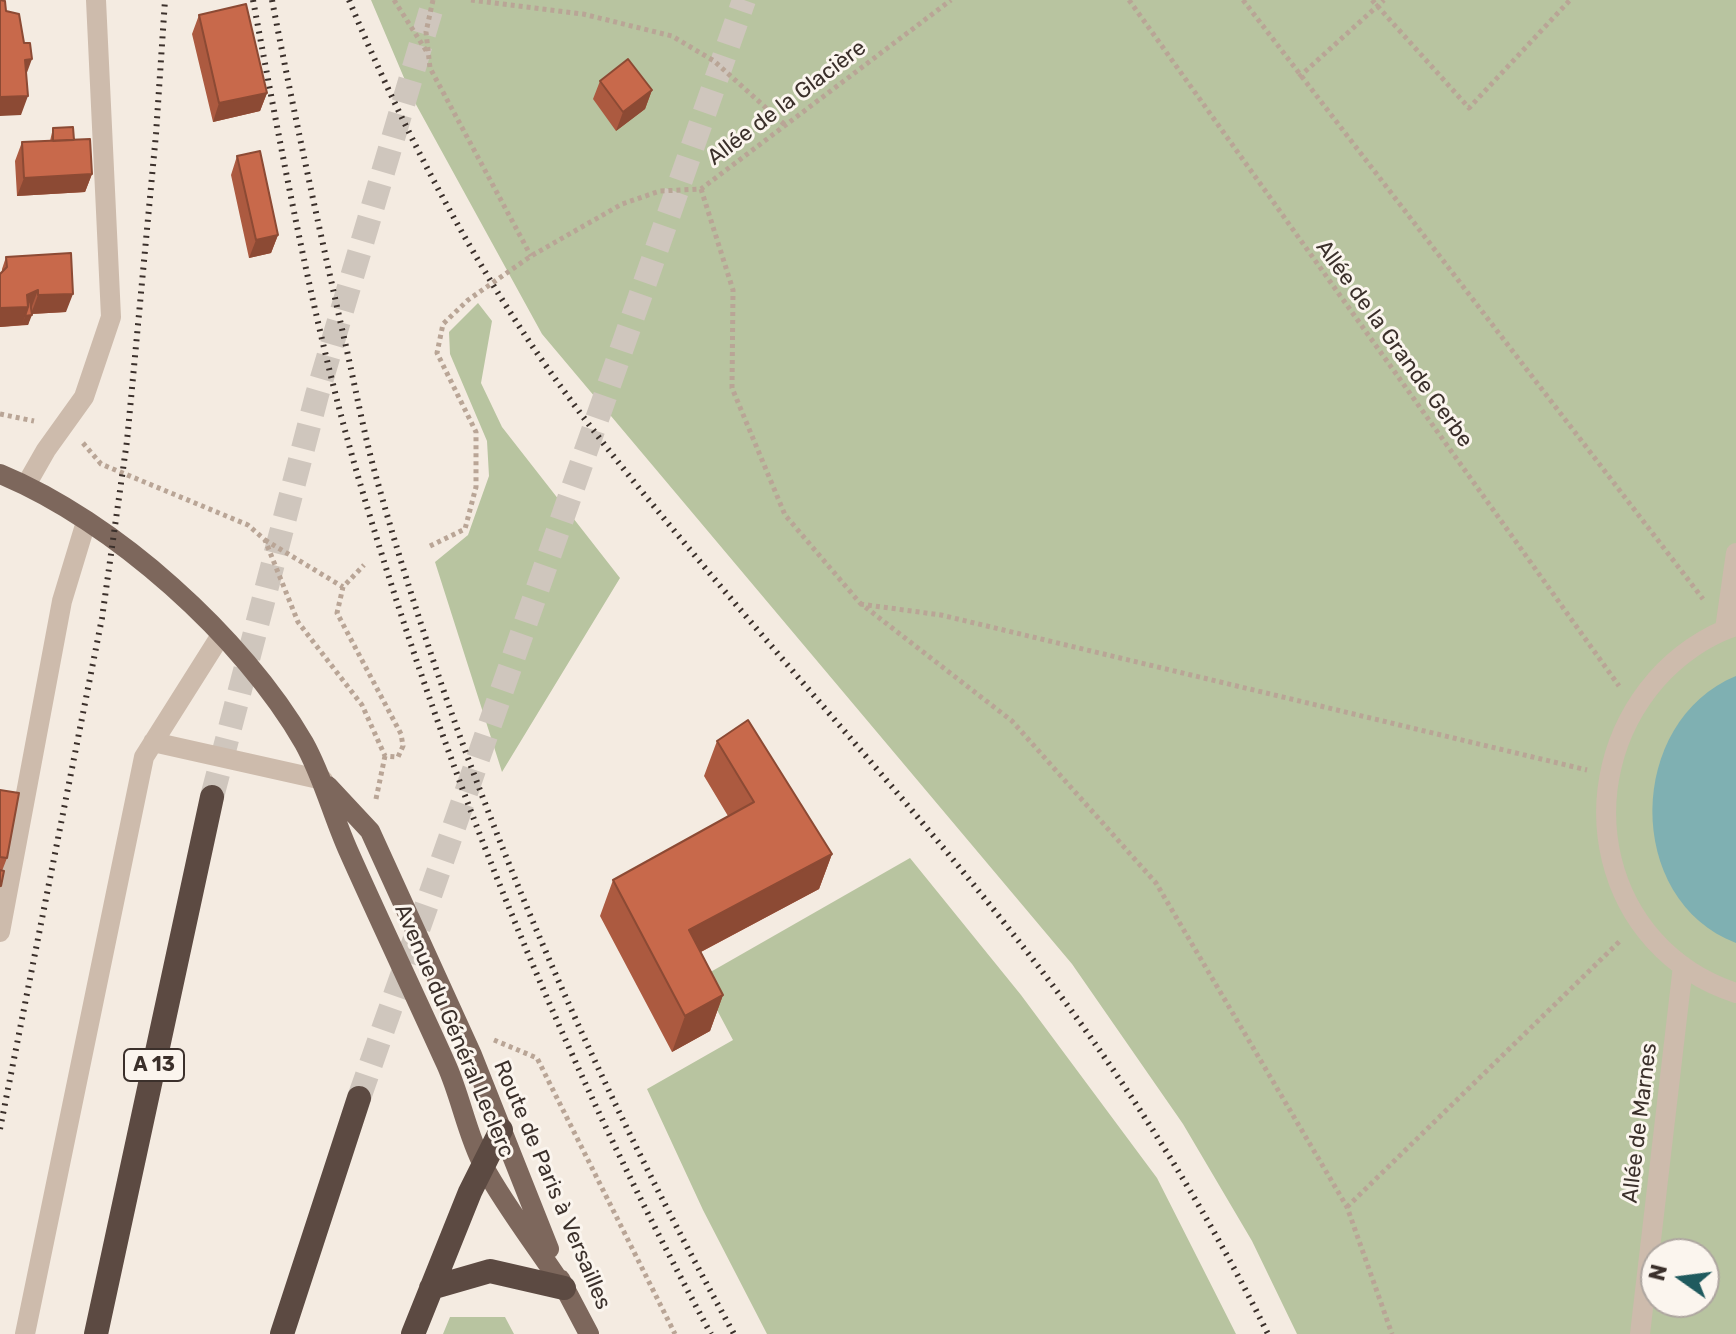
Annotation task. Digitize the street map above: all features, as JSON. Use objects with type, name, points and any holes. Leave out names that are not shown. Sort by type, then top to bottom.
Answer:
[{"type":"highway","name":"A 13","points":[[96,1334],[212,797]]},
{"type":"highway","points":[[282,1334],[359,1098]]},
{"type":"highway","points":[[413,1334],[483,1165],[501,1130]]},
{"type":"highway","points":[[431,1288],[490,1271],[564,1288]]},
{"type":"main road","name":"Avenue du Général Leclerc","points":[[0,474],[26,485],[86,522],[172,588],[221,635],[280,706],[323,780],[346,846],[447,1067],[483,1165],[564,1288]]},
{"type":"main road","name":"Avenue du Général Leclerc","points":[[323,780],[370,831],[472,1055]]},
{"type":"main road","name":"Route de Paris à Versailles","points":[[472,1055],[564,1288],[589,1334]]},
{"type":"street","points":[[26,485],[46,450],[84,397],[111,317],[96,0]]},
{"type":"street","points":[[0,932],[62,601],[86,522]]},
{"type":"street","points":[[1736,553],[1731,628],[1673,661],[1634,706],[1617,740],[1607,775],[1605,826],[1616,876],[1640,922],[1683,966],[1736,993]]},
{"type":"street","points":[[25,1334],[144,757],[221,635]]},
{"type":"street","points":[[153,742],[323,780]]},
{"type":"street","name":"Allée de Marnes","points":[[1640,1334],[1683,966]]},
{"type":"path","points":[[394,0],[427,53]]},
{"type":"path","points":[[433,0],[426,32],[427,53],[438,89],[531,256]]},
{"type":"path","points":[[471,0],[583,14],[672,36],[714,61],[785,125]]},
{"type":"path","name":"Allée de la Glacière","points":[[430,546],[465,529],[476,487],[476,432],[437,353],[443,324],[468,300],[531,256],[622,204],[660,191],[701,189],[951,0]]},
{"type":"path","name":"Allée de la Grande Gerbe","points":[[1129,0],[1634,706]]},
{"type":"path","points":[[1243,0],[1299,77],[1731,628]]},
{"type":"path","points":[[1372,0],[1469,108],[1570,0]]},
{"type":"path","points":[[1299,77],[1384,0]]},
{"type":"path","points":[[701,189],[733,290],[732,388],[785,515],[860,603],[1012,721],[1156,883],[1347,1207],[1392,1334]]},
{"type":"path","points":[[0,414],[37,421]]},
{"type":"path","points":[[101,464],[138,482],[248,525],[265,540],[343,587]]},
{"type":"path","points":[[265,540],[298,622],[362,705],[385,756],[370,831]]},
{"type":"path","points":[[364,565],[343,587],[337,613],[401,734],[403,746],[398,757],[385,756]]},
{"type":"path","points":[[860,603],[941,615],[1607,775]]},
{"type":"path","points":[[1347,1207],[1640,922]]},
{"type":"path","points":[[458,1026],[537,1058],[675,1334]]},
{"type":"green space","points":[[371,0],[1736,0],[1736,1334],[1297,1334],[1252,1241],[1183,1124],[1072,964],[542,334],[413,99]]},
{"type":"green space","points":[[478,303],[492,321],[481,383],[502,427],[620,578],[502,772],[435,562],[468,535],[489,476],[487,441],[450,354],[449,332]]},
{"type":"green space","points":[[910,858],[1021,995],[1157,1178],[1236,1334],[767,1334],[703,1210],[647,1089],[733,1040],[700,978]]},
{"type":"green space","points":[[450,1317],[505,1317],[514,1334],[443,1334]]},
{"type":"water","points":[[1736,676],[1736,943],[1699,921],[1673,889],[1657,851],[1652,810],[1658,769],[1674,731],[1700,699]]},
{"type":"building","points":[[0,0],[5,1],[6,11],[19,14],[24,43],[30,43],[32,59],[25,60],[28,96],[0,97]]},
{"type":"building","points":[[246,4],[267,93],[219,103],[199,15]]},
{"type":"building","points":[[628,59],[652,90],[623,112],[600,81]]},
{"type":"building","points":[[73,127],[74,140],[53,141],[53,128]]},
{"type":"building","points":[[90,139],[92,174],[24,178],[22,142]]},
{"type":"building","points":[[260,151],[278,235],[256,240],[237,156]]},
{"type":"building","points":[[71,253],[73,294],[38,295],[38,290],[27,295],[28,307],[0,308],[0,274],[7,267],[6,257]]},
{"type":"building","points":[[28,302],[32,315],[25,316]]},
{"type":"building","points":[[748,720],[832,854],[689,930],[723,995],[685,1016],[613,880],[754,802],[717,741]]},
{"type":"building","points":[[0,790],[19,793],[7,858],[0,857]]},
{"type":"tunnel","points":[[212,797],[317,395],[434,0]]},
{"type":"tunnel","points":[[359,1098],[744,0]]},
{"type":"railway","points":[[0,1129],[102,618],[127,441],[156,134],[165,0]]},
{"type":"railway","points":[[253,0],[299,238],[326,356],[357,473],[428,695],[468,805],[557,1020],[605,1126],[711,1334]]},
{"type":"railway","points":[[272,0],[369,451],[412,597],[449,706],[532,921],[579,1026],[628,1130],[734,1334]]},
{"type":"railway","points":[[349,0],[406,126],[448,207],[494,287],[538,354],[639,488],[940,844],[1059,993],[1125,1087],[1186,1183],[1268,1334]]}]
